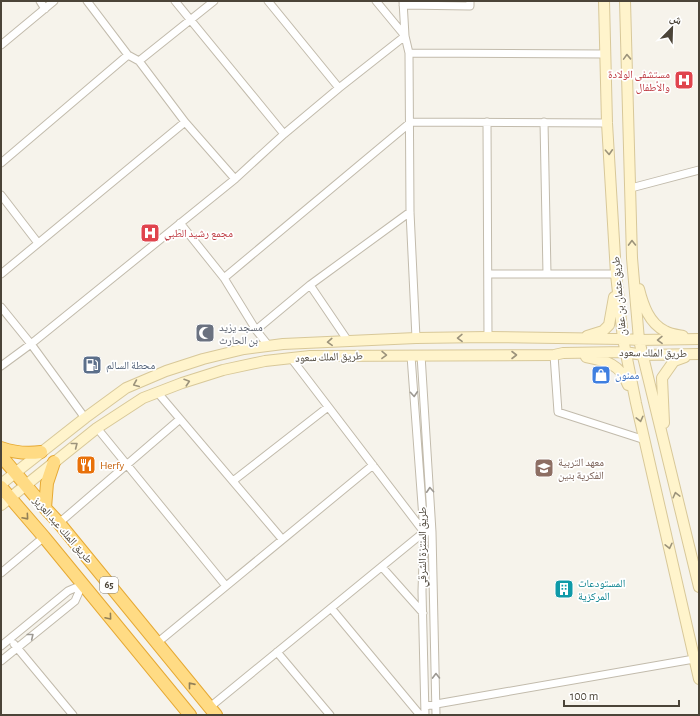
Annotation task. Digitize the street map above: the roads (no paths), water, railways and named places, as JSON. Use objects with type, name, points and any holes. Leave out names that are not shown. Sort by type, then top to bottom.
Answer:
[{"type":"highway","points":[[1,448],[12,452],[26,454],[41,452]]},
{"type":"highway","name":"طريق الملك عبد العزيز","points":[[1,456],[44,508],[59,523],[213,711]]},
{"type":"highway","points":[[44,508],[47,483],[54,462]]},
{"type":"highway","name":"طريق الملك عبد العزيز","points":[[1,487],[6,502],[44,538],[190,715]]},
{"type":"main road","name":"طريق عثمان بن عفان","points":[[604,1],[607,123],[616,275],[622,339],[699,679]]},
{"type":"main road","name":"طريق عثمان بن عفان","points":[[625,1],[632,267],[639,340],[699,587]]},
{"type":"main road","points":[[632,267],[644,308],[654,321],[665,331],[697,339]]},
{"type":"main road","points":[[580,339],[603,331],[609,325],[616,275]]},
{"type":"main road","name":"طريق الملك سعود","points":[[1,484],[126,388],[166,371],[203,359],[244,349],[268,346],[416,338],[488,337],[639,340],[697,339]]},
{"type":"main road","name":"طريق الملك سعود","points":[[6,502],[97,428],[143,398],[182,383],[223,370],[265,361],[318,356],[625,352],[643,355],[699,354]]},
{"type":"main road","points":[[559,354],[605,360],[613,365],[625,375],[636,404]]},
{"type":"main road","points":[[667,457],[662,378],[674,361],[686,356],[699,354]]},
{"type":"street","points":[[40,1],[45,8]]},
{"type":"street","points":[[1,45],[54,1]]},
{"type":"street","points":[[87,1],[128,55],[138,61],[185,122],[234,179]]},
{"type":"street","points":[[175,1],[284,134]]},
{"type":"street","points":[[138,61],[214,1]]},
{"type":"street","points":[[268,1],[339,88]]},
{"type":"street","points":[[376,1],[406,36]]},
{"type":"street","points":[[416,338],[410,212],[410,53],[406,36],[403,3],[470,6],[470,1]]},
{"type":"street","points":[[1,366],[31,344],[234,179],[284,134],[339,88],[406,36]]},
{"type":"street","points":[[410,53],[605,54]]},
{"type":"street","points":[[1,163],[128,55]]},
{"type":"street","points":[[1,274],[185,122]]},
{"type":"street","points":[[224,278],[411,122],[607,123]]},
{"type":"street","points":[[487,122],[488,337]]},
{"type":"street","points":[[544,122],[547,274]]},
{"type":"street","points":[[631,188],[699,170]]},
{"type":"street","points":[[1,195],[38,243]]},
{"type":"street","points":[[256,330],[310,285],[410,212]]},
{"type":"street","points":[[180,223],[224,278],[256,330],[268,346]]},
{"type":"street","points":[[488,274],[616,275]]},
{"type":"street","points":[[310,285],[348,341]]},
{"type":"street","points":[[1,307],[31,344],[85,418]]},
{"type":"street","points":[[559,354],[558,412],[645,440]]},
{"type":"street","points":[[416,355],[432,532],[436,715]]},
{"type":"street","name":"طريق المنتزة الشرقي","points":[[416,355],[424,532],[422,591],[425,715]]},
{"type":"street","points":[[291,358],[424,532]]},
{"type":"street","points":[[158,393],[282,539]]},
{"type":"street","points":[[233,481],[328,407]]},
{"type":"street","points":[[59,523],[180,419]]},
{"type":"street","points":[[97,428],[226,586]]},
{"type":"street","points":[[157,643],[372,465]]},
{"type":"street","points":[[213,711],[277,652],[424,532],[432,532]]},
{"type":"street","points":[[1,573],[44,538]]},
{"type":"street","points":[[382,567],[423,613]]},
{"type":"street","points":[[1,646],[68,591],[82,585]]},
{"type":"street","points":[[1,661],[75,601],[82,585]]},
{"type":"street","points":[[331,608],[420,715]]},
{"type":"street","points":[[9,639],[69,714]]},
{"type":"street","points":[[277,652],[330,715]]},
{"type":"street","points":[[425,706],[694,659]]},
{"type":"place","name":"مستشفى الولادة والأطفال","points":[[684,80]]},
{"type":"place","name":"مجمع رشيد الطبي","points":[[150,233]]},
{"type":"place","name":"مسجد يزيد بن الحارث","points":[[205,333]]},
{"type":"place","name":"محطة السالم","points":[[92,365]]},
{"type":"place","name":"ممنون","points":[[601,375]]},
{"type":"place","name":"Herfy","points":[[86,465]]},
{"type":"place","name":"معهد التربية الفكرية بنين","points":[[544,468]]},
{"type":"place","name":"المستودعات المركزية","points":[[564,589]]}]
